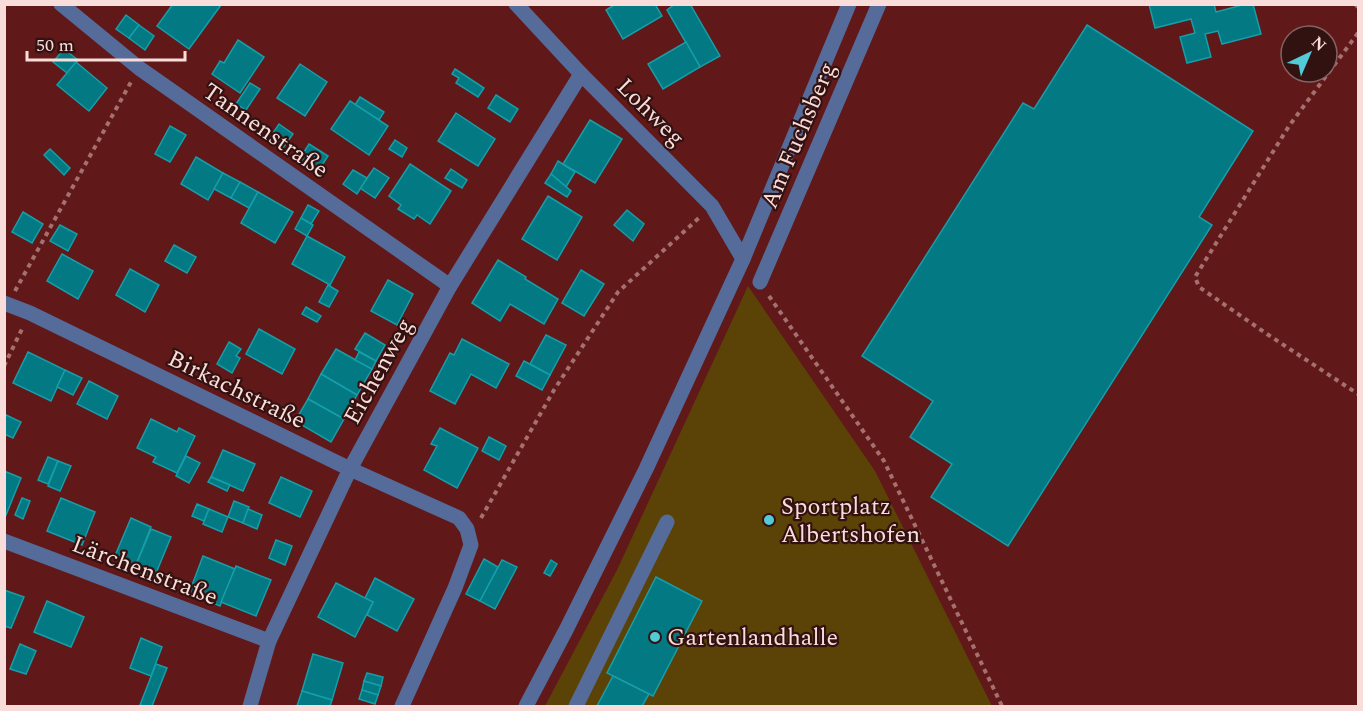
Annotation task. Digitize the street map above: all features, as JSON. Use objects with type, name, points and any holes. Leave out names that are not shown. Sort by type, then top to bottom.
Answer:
[{"type":"street","name":"Tannenstraße","points":[[61,4],[139,68],[450,286]]},
{"type":"street","name":"Lohweg","points":[[516,4],[581,74],[712,206],[743,259]]},
{"type":"street","points":[[526,706],[646,469],[743,259],[849,4]]},
{"type":"street","name":"Am Fuchsberg","points":[[759,282],[879,4]]},
{"type":"street","name":"Eichenweg","points":[[250,706],[269,641],[350,469],[450,286],[581,74]]},
{"type":"street","name":"Birkachstraße","points":[[6,304],[30,313],[350,469],[459,518],[467,529]]},
{"type":"street","points":[[576,706],[667,522]]},
{"type":"street","points":[[402,706],[471,545],[467,529]]},
{"type":"street","name":"Lärchenstraße","points":[[4,541],[269,641]]},
{"type":"path","points":[[1359,33],[1289,126],[1195,277],[1199,287],[1359,394]]},
{"type":"path","points":[[6,304],[139,68]]},
{"type":"path","points":[[467,529],[480,518],[554,390],[618,292],[712,206]]},
{"type":"path","points":[[759,282],[884,460],[1002,706]]},
{"type":"path","points":[[4,366],[30,313]]},
{"type":"shaded area","name":"Sportplatz Albertshofen","points":[[748,286],[875,471],[992,706],[545,706],[617,570]]},
{"type":"building","points":[[173,4],[221,5],[189,49],[157,26]]},
{"type":"building","points":[[616,4],[655,4],[662,16],[623,39],[606,10]]},
{"type":"building","points":[[675,4],[690,4],[720,56],[700,67],[667,10]]},
{"type":"building","points":[[1149,4],[1214,4],[1216,12],[1253,4],[1261,34],[1222,44],[1218,31],[1205,34],[1211,57],[1187,63],[1180,37],[1195,33],[1191,19],[1155,28]]},
{"type":"building","points":[[126,15],[139,25],[129,38],[116,29]]},
{"type":"building","points":[[139,25],[154,36],[145,50],[129,38]]},
{"type":"building","points":[[1087,25],[1253,131],[1199,217],[1212,225],[1008,546],[931,497],[952,464],[910,437],[933,401],[862,356],[1023,103],[1034,109]]},
{"type":"building","points":[[238,40],[264,57],[240,93],[212,74],[220,61],[224,63]]},
{"type":"building","points":[[686,42],[700,67],[663,89],[648,64]]},
{"type":"building","points":[[64,49],[78,60],[67,73],[53,62]]},
{"type":"building","points":[[76,62],[107,88],[89,111],[57,85]]},
{"type":"building","points":[[300,64],[327,82],[305,116],[277,98]]},
{"type":"building","points":[[455,69],[484,88],[478,97],[456,83],[459,78],[452,74]]},
{"type":"building","points":[[250,83],[260,89],[246,110],[236,104]]},
{"type":"building","points":[[496,95],[518,109],[510,122],[488,108]]},
{"type":"building","points":[[360,97],[384,112],[379,120],[355,105]]},
{"type":"building","points":[[350,101],[388,126],[369,155],[331,129]]},
{"type":"building","points":[[456,113],[495,139],[478,166],[438,141]]},
{"type":"building","points":[[590,120],[622,139],[595,183],[563,164]]},
{"type":"building","points":[[279,124],[293,134],[283,148],[269,139]]},
{"type":"building","points":[[170,126],[186,135],[170,162],[155,154]]},
{"type":"building","points":[[395,140],[407,148],[402,157],[389,149]]},
{"type":"building","points":[[309,144],[328,156],[319,170],[300,158]]},
{"type":"building","points":[[50,149],[70,168],[64,175],[44,155]]},
{"type":"building","points":[[196,157],[223,173],[208,200],[181,184]]},
{"type":"building","points":[[558,161],[575,172],[566,187],[551,174]]},
{"type":"building","points":[[410,164],[451,191],[430,224],[417,215],[414,219],[398,209],[401,205],[389,196]]},
{"type":"building","points":[[374,168],[389,178],[375,198],[360,188]]},
{"type":"building","points":[[451,169],[467,180],[462,188],[445,178]]},
{"type":"building","points":[[353,170],[367,178],[357,194],[343,184]]},
{"type":"building","points":[[223,173],[240,182],[231,198],[214,189]]},
{"type":"building","points":[[551,174],[571,191],[567,197],[545,183]]},
{"type":"building","points":[[240,182],[258,192],[249,208],[231,198]]},
{"type":"building","points":[[258,192],[293,212],[275,243],[241,223]]},
{"type":"building","points":[[548,196],[582,217],[557,260],[522,239]]},
{"type":"building","points":[[308,205],[319,211],[311,224],[301,218]]},
{"type":"building","points":[[627,210],[644,224],[633,241],[614,225]]},
{"type":"building","points":[[23,212],[43,224],[32,243],[12,232]]},
{"type":"building","points":[[301,218],[313,225],[307,236],[295,229]]},
{"type":"building","points":[[60,225],[77,234],[68,251],[50,241]]},
{"type":"building","points":[[307,236],[345,257],[330,285],[292,264]]},
{"type":"building","points":[[174,245],[196,257],[187,273],[165,261]]},
{"type":"building","points":[[62,254],[93,271],[78,299],[47,281]]},
{"type":"building","points":[[498,260],[558,299],[544,324],[510,304],[500,321],[472,303]]},
{"type":"building","points":[[130,269],[159,285],[145,312],[116,295]]},
{"type":"building","points":[[581,270],[604,284],[584,316],[562,303]]},
{"type":"building","points":[[388,280],[413,294],[397,325],[371,311]]},
{"type":"building","points":[[328,285],[338,291],[329,307],[319,302]]},
{"type":"building","points":[[306,307],[321,316],[317,322],[302,314]]},
{"type":"building","points":[[259,329],[295,349],[282,374],[246,354]]},
{"type":"building","points":[[365,333],[385,345],[376,361],[355,349]]},
{"type":"building","points":[[546,335],[566,345],[550,375],[530,364]]},
{"type":"building","points":[[462,339],[509,364],[496,388],[471,374],[455,404],[430,391],[450,353],[454,355]]},
{"type":"building","points":[[229,342],[241,349],[236,356],[240,358],[232,373],[217,364]]},
{"type":"building","points":[[336,349],[372,369],[357,395],[321,374]]},
{"type":"building","points":[[28,352],[65,370],[51,401],[13,383]]},
{"type":"building","points":[[359,352],[376,361],[372,369],[355,360]]},
{"type":"building","points":[[524,361],[550,375],[542,390],[516,376]]},
{"type":"building","points":[[65,370],[82,378],[73,395],[57,387]]},
{"type":"building","points":[[321,374],[357,395],[344,419],[308,399]]},
{"type":"building","points":[[89,381],[118,396],[107,419],[77,404]]},
{"type":"building","points":[[308,399],[344,419],[331,442],[295,421]]},
{"type":"building","points":[[4,414],[21,422],[13,438],[4,434]]},
{"type":"building","points":[[151,419],[177,432],[179,428],[195,436],[177,473],[153,462],[156,457],[137,448]]},
{"type":"building","points":[[440,428],[478,448],[457,488],[424,470],[437,446],[431,444]]},
{"type":"building","points":[[489,437],[506,446],[499,460],[482,451]]},
{"type":"building","points":[[223,450],[255,464],[243,491],[211,477]]},
{"type":"building","points":[[186,456],[200,463],[189,483],[176,476]]},
{"type":"building","points":[[48,457],[58,461],[48,484],[38,480]]},
{"type":"building","points":[[58,461],[71,466],[60,491],[48,486]]},
{"type":"building","points":[[4,471],[21,478],[6,515],[4,514]]},
{"type":"building","points":[[211,477],[230,485],[227,491],[208,482]]},
{"type":"building","points":[[281,477],[312,491],[300,517],[269,503]]},
{"type":"building","points":[[22,498],[30,501],[23,519],[15,515]]},
{"type":"building","points":[[61,498],[95,512],[82,545],[47,531]]},
{"type":"building","points":[[234,501],[249,507],[243,523],[228,517]]},
{"type":"building","points":[[197,504],[209,509],[204,521],[192,516]]},
{"type":"building","points":[[209,509],[228,517],[222,532],[203,524]]},
{"type":"building","points":[[248,509],[262,515],[257,529],[243,523]]},
{"type":"building","points":[[131,518],[151,527],[135,567],[114,558]]},
{"type":"building","points":[[151,529],[171,537],[154,578],[134,570]]},
{"type":"building","points":[[276,540],[292,546],[285,565],[269,558]]},
{"type":"building","points":[[203,556],[235,569],[220,606],[189,593]]},
{"type":"building","points":[[484,559],[498,567],[480,601],[466,594]]},
{"type":"building","points":[[502,560],[517,567],[495,609],[480,601]]},
{"type":"building","points":[[551,560],[557,564],[550,576],[544,573]]},
{"type":"building","points":[[236,566],[271,580],[256,616],[221,602]]},
{"type":"building","name":"Gartenlandhalle","points":[[656,577],[702,601],[653,696],[607,673]]},
{"type":"building","points":[[375,578],[414,599],[397,631],[367,615],[373,602],[365,598]]},
{"type":"building","points":[[336,583],[373,602],[355,637],[318,617]]},
{"type":"building","points":[[4,590],[24,597],[11,628],[4,626]]},
{"type":"building","points":[[47,601],[84,617],[71,647],[34,632]]},
{"type":"building","points":[[141,638],[162,647],[151,676],[130,668]]},
{"type":"building","points":[[20,644],[36,651],[26,674],[10,669]]},
{"type":"building","points":[[313,654],[343,663],[332,700],[302,691]]},
{"type":"building","points":[[156,664],[167,668],[152,706],[140,705]]},
{"type":"building","points":[[367,673],[383,677],[381,686],[364,681]]},
{"type":"building","points":[[613,676],[649,694],[642,706],[597,706]]},
{"type":"building","points":[[364,681],[381,686],[378,695],[362,690]]},
{"type":"building","points":[[362,690],[378,695],[375,704],[359,699]]},
{"type":"building","points":[[302,691],[332,700],[330,706],[297,706]]},
{"type":"place","name":"Sportplatz Albertshofen","points":[[769,520]]},
{"type":"place","name":"Gartenlandhalle","points":[[655,637]]}]
